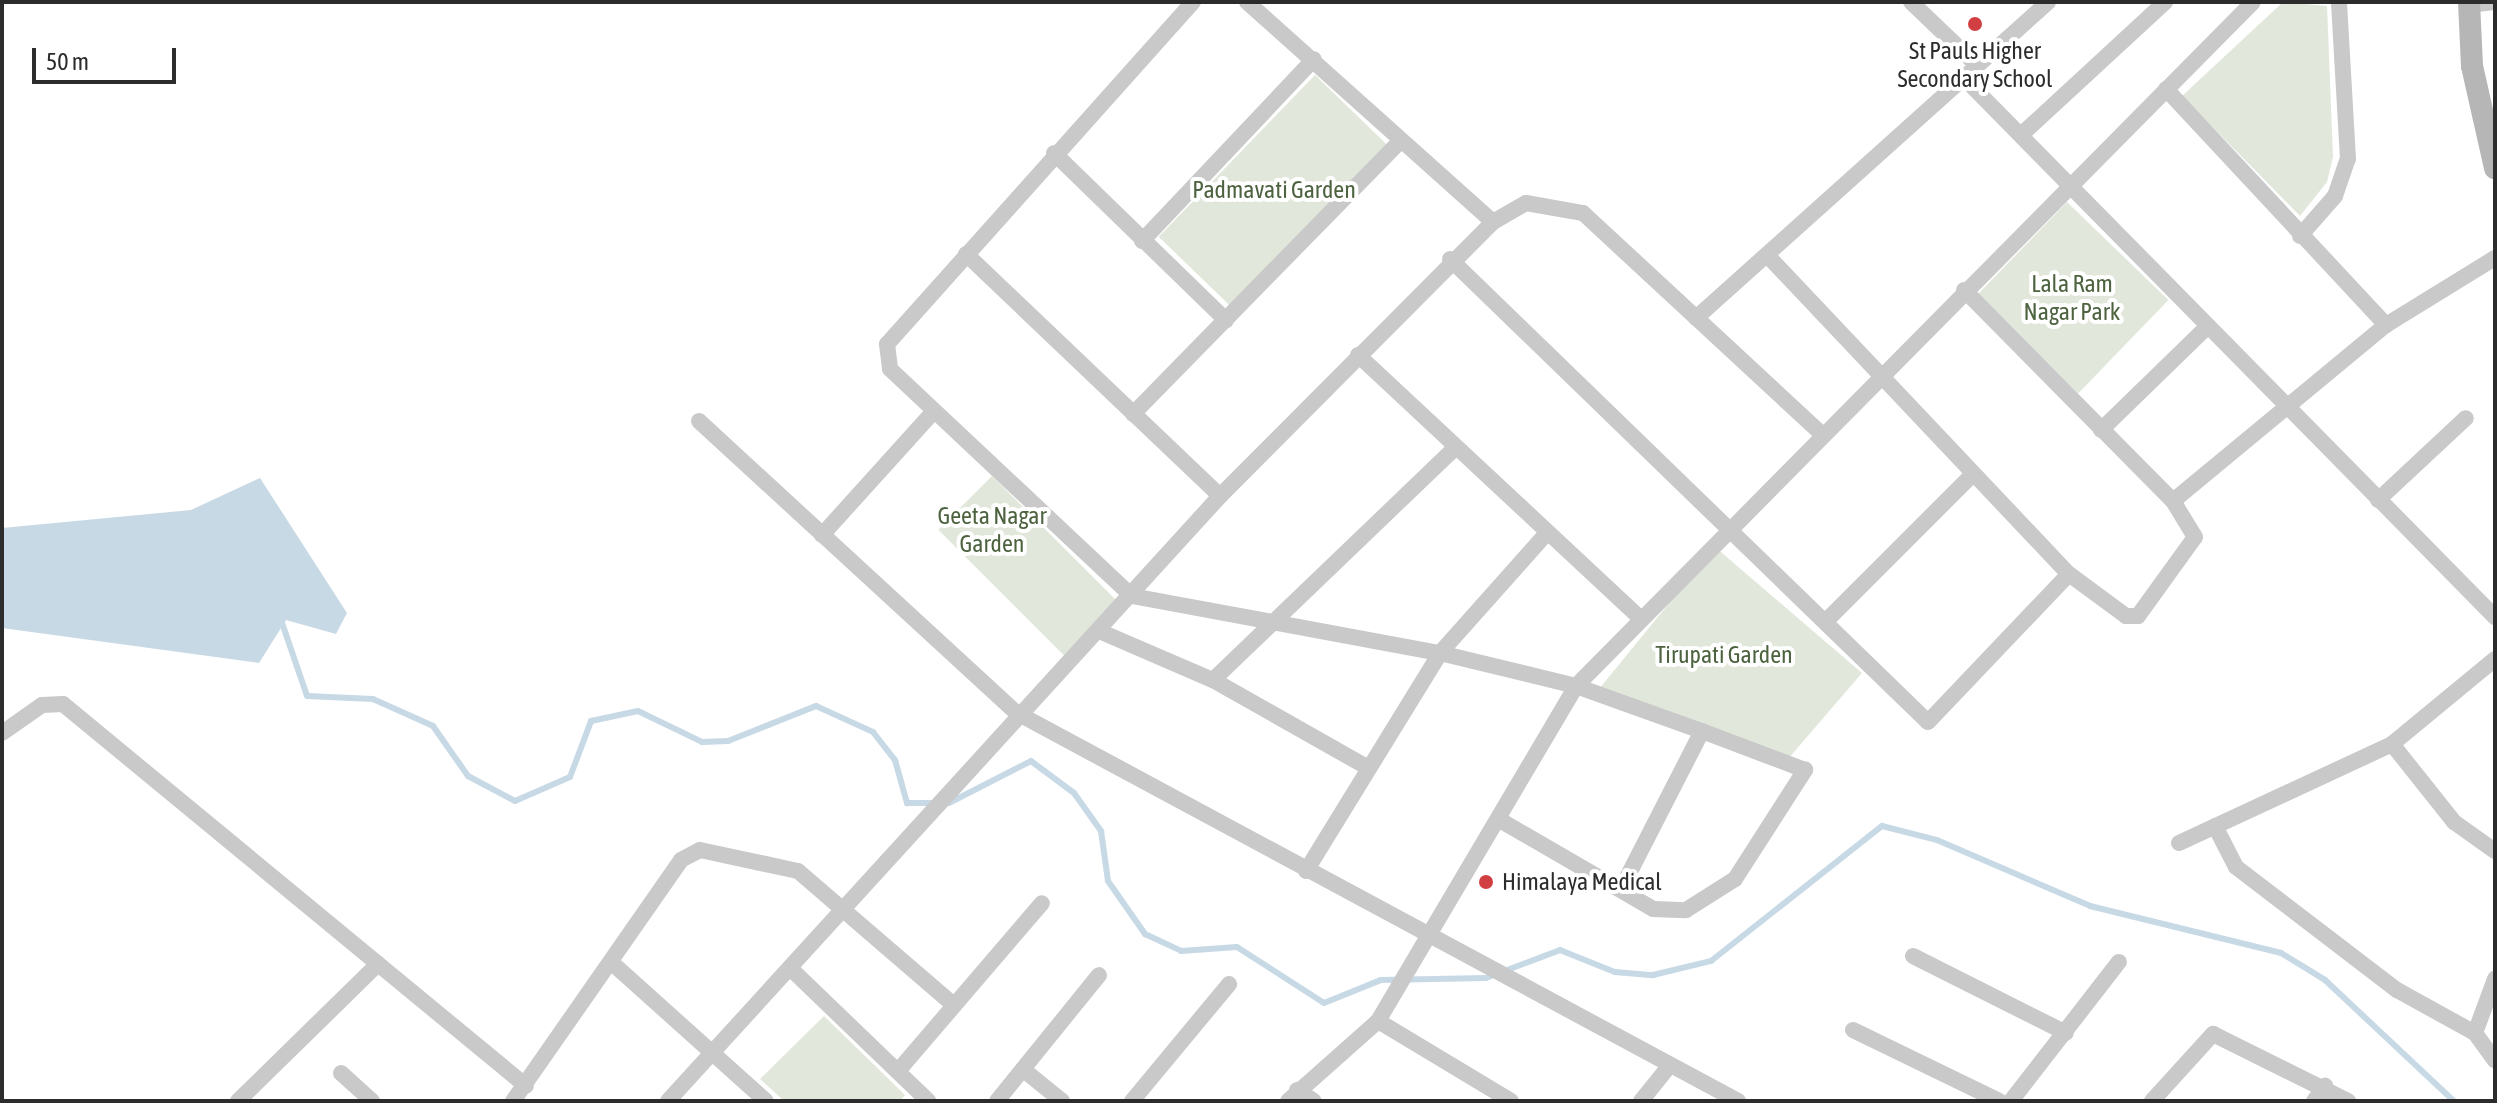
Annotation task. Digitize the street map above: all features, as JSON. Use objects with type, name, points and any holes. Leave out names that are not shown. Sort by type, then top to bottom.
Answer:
[{"type":"street","points":[[1193,2],[1054,153],[884,354],[934,411],[1132,596],[1271,625],[1440,653],[1576,686],[1800,765],[1805,778],[1735,879],[1706,903],[1653,909],[1498,819]]},
{"type":"street","points":[[1247,2],[1493,222]]},
{"type":"street","points":[[1911,2],[1977,65]]},
{"type":"street","points":[[1696,318],[2048,2]]},
{"type":"street","points":[[2021,135],[2165,2]]},
{"type":"street","points":[[1292,1096],[1378,1021],[1576,686],[1728,526],[1885,375],[1964,290],[2253,2]]},
{"type":"street","points":[[2300,236],[2335,196],[2348,159],[2339,2]]},
{"type":"street","points":[[2477,3],[2472,66],[2495,168]]},
{"type":"street","points":[[1142,241],[1314,59]]},
{"type":"street","points":[[1964,78],[2071,185],[2206,328],[2290,408],[2495,617]]},
{"type":"street","points":[[2166,89],[2386,325]]},
{"type":"street","points":[[1133,414],[1400,141]]},
{"type":"street","points":[[1054,153],[1226,320]]},
{"type":"street","points":[[668,1101],[846,911],[940,797],[1132,596],[1220,496],[1450,259],[1493,222],[1526,203],[1583,213],[1822,434]]},
{"type":"street","points":[[966,254],[1220,496]]},
{"type":"street","points":[[1767,255],[1885,375],[1971,476],[2069,574],[2126,616],[2138,616],[2195,537],[2173,501],[1964,290]]},
{"type":"street","points":[[2173,501],[2290,408],[2386,325],[2495,258]]},
{"type":"street","points":[[1450,259],[1928,722],[2069,574]]},
{"type":"street","points":[[2101,430],[2206,328]]},
{"type":"street","points":[[1358,355],[1546,534],[1640,618]]},
{"type":"street","points":[[822,535],[934,411]]},
{"type":"street","points":[[2378,500],[2466,418]]},
{"type":"street","points":[[699,421],[1017,713],[1427,936],[1517,977],[1738,1101]]},
{"type":"street","points":[[1213,680],[1455,448]]},
{"type":"street","points":[[1825,622],[1971,476]]},
{"type":"street","points":[[1306,871],[1367,767],[1440,653],[1546,534]]},
{"type":"street","points":[[1099,631],[1213,680],[1367,767]]},
{"type":"street","points":[[2179,843],[2392,744],[2495,659]]},
{"type":"street","points":[[2,733],[42,705],[63,704],[526,1086]]},
{"type":"street","points":[[1621,889],[1702,731]]},
{"type":"street","points":[[2392,744],[2454,822],[2495,851]]},
{"type":"street","points":[[2215,826],[2236,867],[2397,990],[2475,1033],[2495,1061]]},
{"type":"street","points":[[513,1101],[681,860],[700,850],[798,871],[954,1005]]},
{"type":"street","points":[[898,1071],[1042,903]]},
{"type":"street","points":[[1913,956],[2066,1033]]},
{"type":"street","points":[[611,962],[766,1101]]},
{"type":"street","points":[[2011,1101],[2119,962]]},
{"type":"street","points":[[238,1101],[378,964]]},
{"type":"street","points":[[790,968],[928,1101]]},
{"type":"street","points":[[997,1101],[1025,1071],[1099,975]]},
{"type":"street","points":[[2475,1033],[2495,979]]},
{"type":"street","points":[[1132,1101],[1229,984]]},
{"type":"street","points":[[1378,1021],[1511,1101]]},
{"type":"street","points":[[1853,1030],[1999,1101]]},
{"type":"street","points":[[2152,1101],[2213,1034],[2325,1086],[2348,1101]]},
{"type":"street","points":[[1641,1101],[1670,1065]]},
{"type":"street","points":[[1025,1071],[1062,1101]]},
{"type":"street","points":[[341,1073],[372,1101]]},
{"type":"street","points":[[2314,1101],[2325,1086]]},
{"type":"street","points":[[1292,1096],[1314,1101]]},
{"type":"green space","points":[[2283,2],[2327,6],[2333,157],[2327,182],[2300,216],[2182,96]]},
{"type":"green space","name":"Padmavati Garden","points":[[1315,75],[1387,144],[1231,306],[1159,237]]},
{"type":"green space","name":"Lala Ram Nagar Park","points":[[2067,202],[2168,300],[2078,393],[1977,296]]},
{"type":"green space","name":"Geeta Nagar Garden","points":[[992,476],[1120,604],[1066,658],[938,530]]},
{"type":"green space","name":"Tirupati Garden","points":[[1715,547],[1862,673],[1788,759],[1599,689]]},
{"type":"green space","points":[[824,1016],[905,1095],[900,1101],[784,1101],[760,1079]]},
{"type":"water","points":[[260,478],[347,613],[336,634],[286,620],[259,663],[2,628],[2,528],[191,510]]},
{"type":"waterway","points":[[280,617],[307,696],[373,699],[433,726],[468,776],[515,801],[570,777],[591,721],[638,711],[702,742],[728,741],[816,706],[873,732],[895,760],[907,803],[937,803]]},
{"type":"waterway","points":[[949,803],[1031,761],[1074,793],[1101,831],[1108,881],[1145,934],[1181,951],[1237,947],[1324,1003],[1381,980],[1486,978],[1560,950],[1615,972],[1653,975],[1711,961],[1882,826],[1937,840],[2090,906],[2281,953],[2325,980],[2454,1101]]},
{"type":"place","name":"St Pauls Higher Secondary School","points":[[1975,24]]},
{"type":"place","name":"Himalaya Medical","points":[[1486,882]]}]
